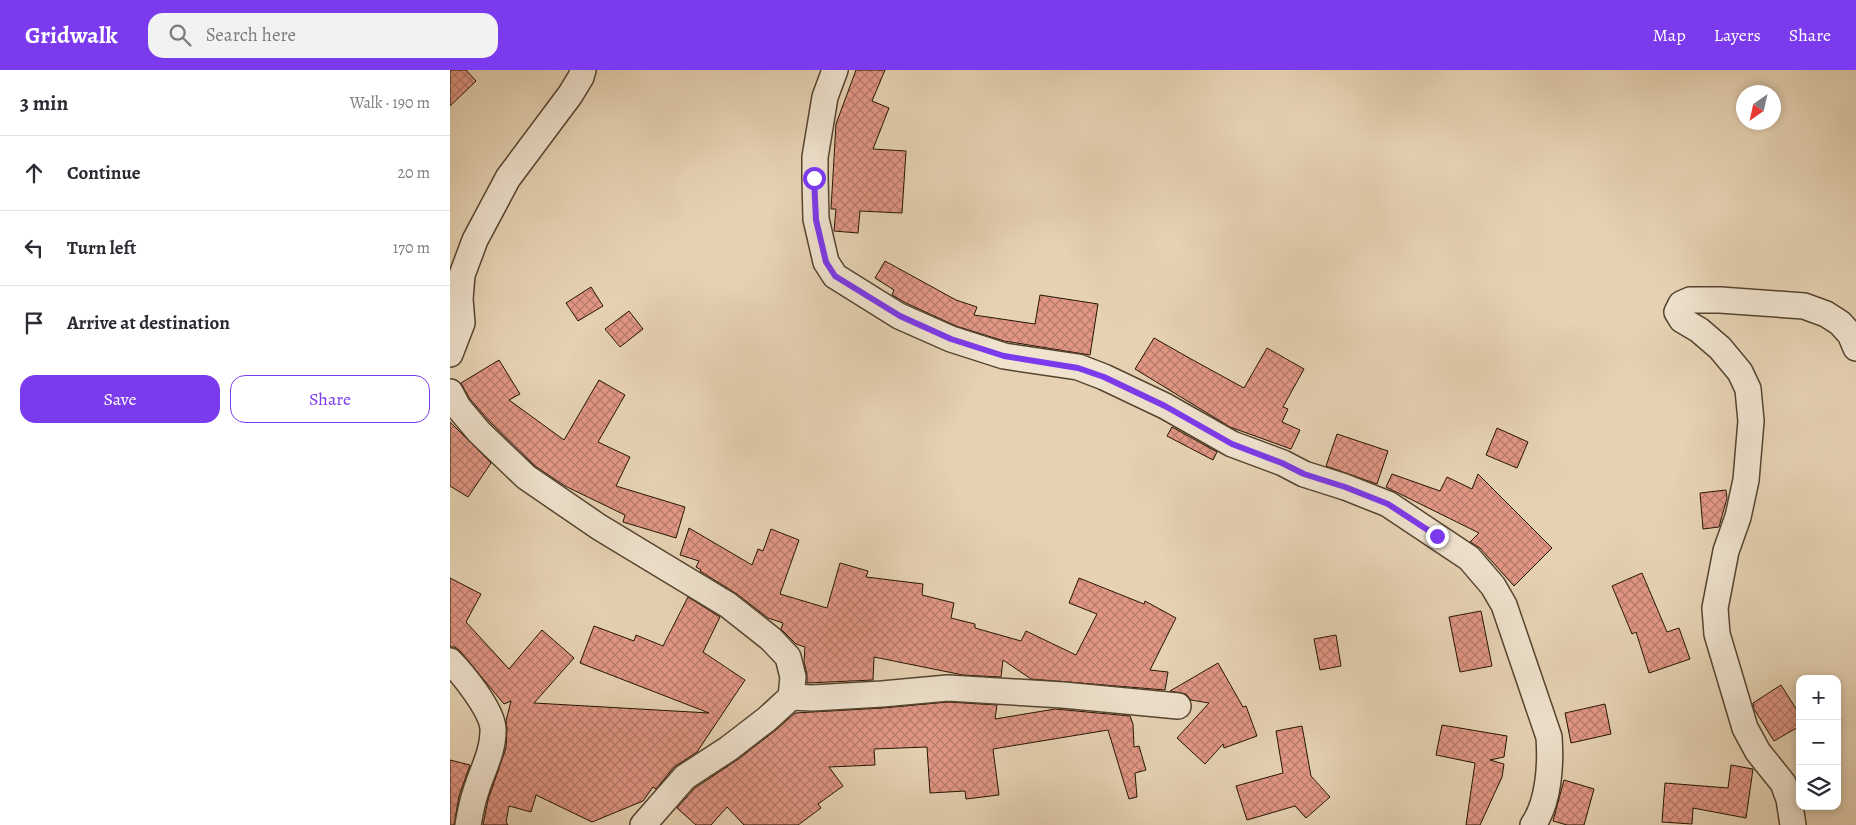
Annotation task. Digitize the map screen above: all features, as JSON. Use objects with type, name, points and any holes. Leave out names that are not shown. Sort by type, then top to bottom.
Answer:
[{"type":"street","points":[[450,354],[462,323],[460,299],[462,275],[475,240],[508,178],[570,95],[583,70]]},
{"type":"street","points":[[835,70],[825,98],[815,156],[814,178],[816,220],[826,262],[835,276],[900,316],[951,339],[1004,356],[1078,368],[1104,377],[1165,406],[1232,444],[1282,463],[1304,474],[1345,487],[1388,504],[1469,558],[1493,586],[1504,605],[1549,737],[1549,777],[1544,799],[1532,825]]},
{"type":"street","points":[[1793,825],[1789,799],[1783,783],[1758,752],[1745,728],[1717,634],[1714,608],[1726,551],[1738,517],[1746,480],[1751,421],[1748,389],[1740,372],[1720,348],[1699,330],[1682,320],[1677,312],[1680,304],[1690,300],[1720,300],[1804,306],[1826,314],[1840,323],[1850,334],[1856,348]]},
{"type":"street","points":[[450,392],[458,407],[479,432],[526,477],[598,527],[728,605],[771,639],[788,657],[793,677],[791,697],[728,749],[685,777],[643,825]]},
{"type":"street","points":[[450,660],[464,675],[485,708],[492,726],[492,742],[468,825]]},
{"type":"street","points":[[791,697],[812,698],[882,694],[948,688],[1063,695],[1178,706]]},
{"type":"building","points":[[450,70],[466,70],[476,81],[450,106]]},
{"type":"building","points":[[856,70],[885,70],[872,101],[889,108],[873,149],[906,151],[902,213],[860,211],[858,233],[834,231],[836,209],[831,209],[836,124]]},
{"type":"building","points":[[885,261],[956,300],[977,307],[974,315],[1035,324],[1040,295],[1098,304],[1090,355],[1004,341],[956,326],[892,295],[894,290],[875,278]]},
{"type":"building","points":[[591,287],[603,306],[578,321],[566,303]]},
{"type":"building","points":[[629,311],[643,329],[620,347],[605,329]]},
{"type":"building","points":[[1154,338],[1244,388],[1267,348],[1304,369],[1283,407],[1288,409],[1282,422],[1300,430],[1291,449],[1230,427],[1135,369]]},
{"type":"building","points":[[499,360],[520,394],[509,400],[564,440],[599,380],[625,395],[598,442],[630,457],[616,486],[685,507],[676,538],[623,522],[625,515],[565,486],[535,466],[490,422],[470,399],[461,383]]},
{"type":"building","points":[[450,422],[491,463],[468,497],[450,486]]},
{"type":"building","points":[[1172,427],[1217,452],[1213,460],[1167,436]]},
{"type":"building","points":[[1497,428],[1528,442],[1517,468],[1486,455]]},
{"type":"building","points":[[1337,434],[1388,451],[1377,484],[1326,466]]},
{"type":"building","points":[[1392,474],[1440,491],[1447,477],[1472,489],[1478,474],[1552,548],[1514,586],[1480,548],[1470,542],[1479,533],[1386,487]]},
{"type":"building","points":[[1726,490],[1727,498],[1719,527],[1703,529],[1700,493]]},
{"type":"building","points":[[689,528],[752,565],[758,549],[763,551],[771,529],[799,540],[780,594],[827,608],[840,563],[868,571],[866,577],[923,584],[922,595],[954,603],[951,618],[975,624],[975,628],[1021,641],[1026,631],[1076,655],[1097,614],[1069,603],[1079,578],[1144,604],[1145,601],[1176,618],[1150,670],[1168,672],[1165,690],[1031,679],[1003,660],[1001,677],[963,675],[874,657],[873,680],[807,683],[804,662],[805,647],[796,644],[781,629],[783,623],[768,618],[737,594],[700,571],[696,567],[699,561],[680,555]]},
{"type":"building","points":[[1642,573],[1667,632],[1679,628],[1690,659],[1649,673],[1636,632],[1632,634],[1612,586]]},
{"type":"building","points":[[450,578],[481,594],[466,622],[509,669],[542,630],[574,658],[534,703],[709,713],[580,663],[594,626],[634,641],[636,635],[663,646],[688,597],[720,617],[703,652],[745,680],[697,752],[674,767],[656,789],[653,787],[643,801],[592,822],[536,795],[531,812],[509,806],[506,822],[508,825],[483,825],[488,800],[506,748],[506,721],[511,701],[504,704],[460,651],[455,647],[450,647]]},
{"type":"building","points":[[1481,611],[1492,666],[1460,672],[1449,617]]},
{"type":"building","points":[[1336,635],[1341,666],[1320,670],[1314,639]]},
{"type":"building","points":[[1218,663],[1243,707],[1246,706],[1257,736],[1224,748],[1223,744],[1205,764],[1177,738],[1209,703],[1191,700],[1186,694],[1170,691]]},
{"type":"building","points":[[1781,685],[1796,709],[1796,728],[1774,741],[1754,709],[1753,703]]},
{"type":"building","points":[[948,702],[997,705],[995,719],[1055,709],[1130,716],[1133,724],[1134,747],[1139,746],[1146,770],[1135,773],[1137,797],[1129,799],[1108,730],[993,749],[999,795],[966,799],[965,791],[930,793],[927,747],[874,749],[875,765],[829,767],[843,786],[818,804],[821,808],[798,825],[744,825],[727,807],[711,825],[696,825],[677,808],[695,788],[737,760],[795,713]]},
{"type":"building","points":[[1605,704],[1611,734],[1571,743],[1565,713]]},
{"type":"building","points":[[1442,725],[1507,736],[1504,757],[1490,760],[1504,764],[1502,777],[1480,825],[1466,825],[1475,763],[1436,755]]},
{"type":"building","points":[[1302,726],[1311,776],[1330,797],[1306,818],[1295,806],[1247,820],[1236,786],[1283,773],[1276,731]]},
{"type":"building","points":[[450,760],[470,765],[459,796],[454,825],[450,825]]},
{"type":"building","points":[[1731,765],[1753,769],[1746,818],[1693,808],[1692,824],[1662,822],[1665,783],[1728,788]]},
{"type":"building","points":[[1564,780],[1594,789],[1584,825],[1567,825],[1553,821]]},
{"type":"route","points":[[814,178],[816,220],[826,262],[835,276],[900,316],[951,339],[984,348],[1004,356],[1078,368],[1104,377],[1165,406],[1232,444],[1282,463],[1304,474],[1345,487],[1388,504],[1437,536]]}]
